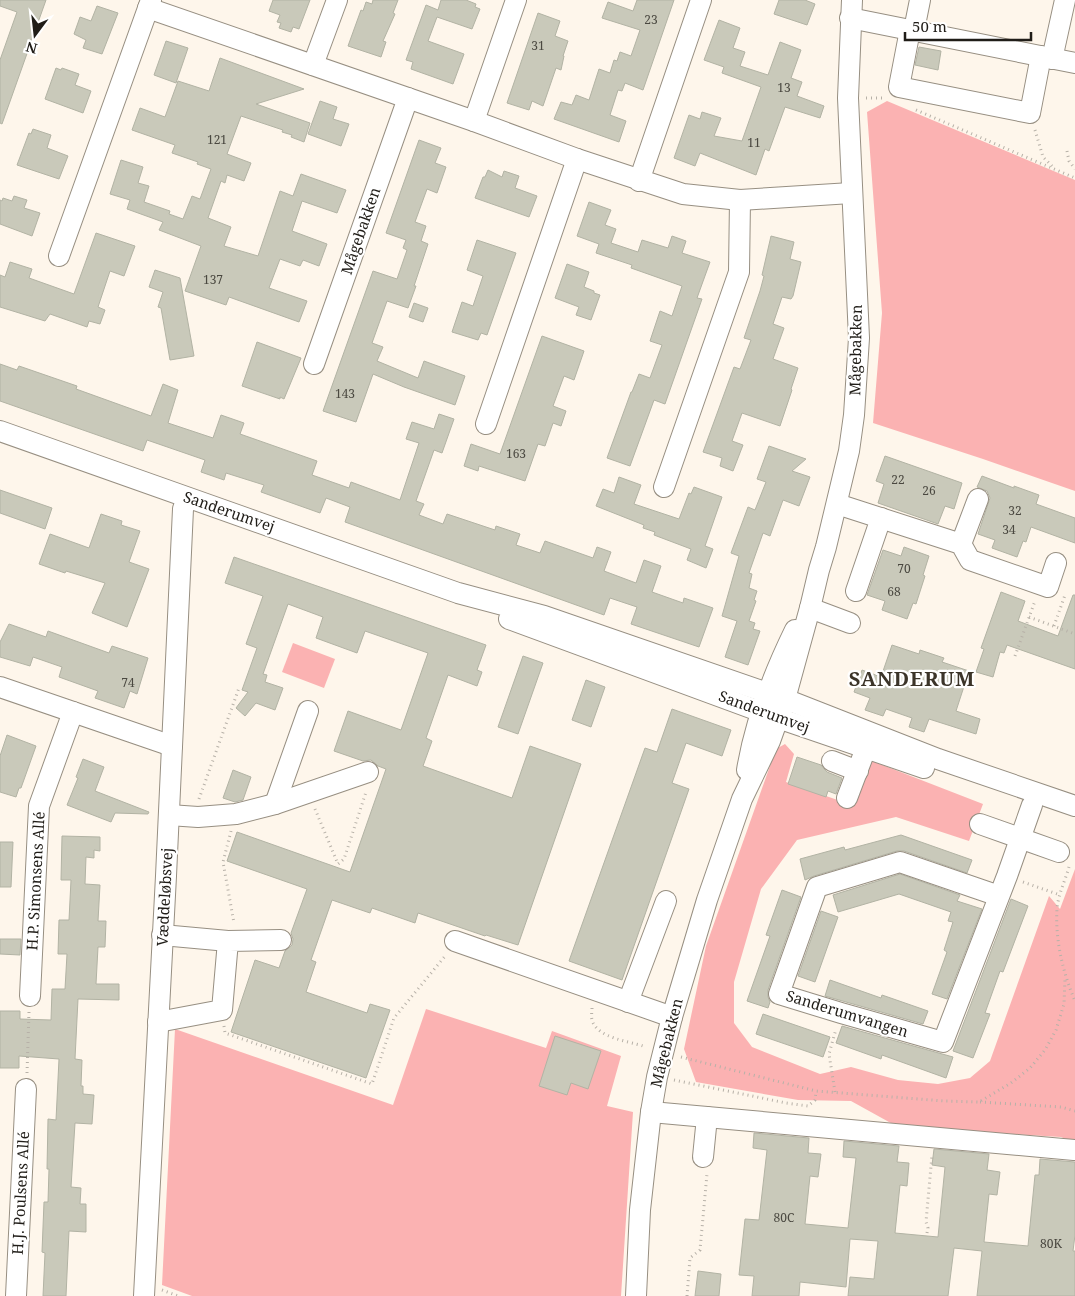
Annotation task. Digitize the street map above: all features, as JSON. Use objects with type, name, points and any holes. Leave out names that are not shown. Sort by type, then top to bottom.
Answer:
[{"type":"street","points":[[313,65],[337,0]]},
{"type":"street","points":[[474,121],[516,0]]},
{"type":"street","points":[[639,180],[701,0]]},
{"type":"street","points":[[920,0],[900,87],[1030,113],[1065,0]]},
{"type":"street","points":[[59,256],[150,4],[313,65],[577,159],[683,194],[740,200],[851,193]]},
{"type":"street","name":"Mågebakken","points":[[636,1296],[640,1210],[651,1112],[657,1077],[672,1016],[707,900],[742,799],[747,766],[773,705],[779,662],[812,601],[849,451],[854,415],[859,338],[848,98],[851,9],[912,30],[1075,63]]},
{"type":"street","name":"Mågebakken","points":[[314,364],[408,98]]},
{"type":"street","points":[[486,424],[577,159]]},
{"type":"street","points":[[664,487],[738,272],[740,200]]},
{"type":"street","name":"Sanderumvej","points":[[0,431],[458,593],[544,616],[773,705],[1075,806]]},
{"type":"street","name":"Væddeløbsvej","points":[[144,1296],[169,815],[182,509],[187,498]]},
{"type":"street","points":[[961,544],[978,499]]},
{"type":"street","points":[[837,504],[961,544],[970,560],[1048,588],[1056,563]]},
{"type":"street","points":[[856,591],[881,518]]},
{"type":"street","points":[[812,601],[850,623]]},
{"type":"street","points":[[0,687],[172,746]]},
{"type":"street","name":"Sanderumvej","points":[[773,705],[866,748],[1075,820]]},
{"type":"street","points":[[275,804],[308,711]]},
{"type":"street","name":"H.P. Simonsens Allé","points":[[30,996],[39,806],[73,712]]},
{"type":"street","points":[[847,798],[866,748]]},
{"type":"street","points":[[832,762],[858,770]]},
{"type":"street","points":[[169,815],[198,817],[236,814],[275,804],[368,772]]},
{"type":"street","name":"Sanderumvangen","points":[[999,896],[900,862],[817,887],[779,994],[943,1042],[1007,876],[1032,805]]},
{"type":"street","points":[[980,824],[1065,856]]},
{"type":"street","points":[[628,1002],[666,901]]},
{"type":"street","points":[[162,935],[228,941],[281,940]]},
{"type":"street","points":[[158,1022],[222,1010],[228,941]]},
{"type":"street","points":[[455,941],[672,1016]]},
{"type":"street","name":"H.J. Poulsens Allé","points":[[16,1296],[26,1089]]},
{"type":"street","points":[[651,1112],[1074,1150]]},
{"type":"street","points":[[703,1157],[707,1117]]},
{"type":"path","points":[[848,98],[886,98]]},
{"type":"path","points":[[913,109],[1075,178]]},
{"type":"path","points":[[1030,113],[1043,157],[1054,168]]},
{"type":"path","points":[[1067,151],[1069,161],[1075,169]]},
{"type":"path","points":[[1015,656],[1040,585]]},
{"type":"path","points":[[1029,617],[1075,634]]},
{"type":"path","points":[[198,817],[198,804],[239,688]]},
{"type":"path","points":[[308,793],[338,864],[344,860],[369,784],[368,772]]},
{"type":"path","points":[[228,941],[236,932],[223,862],[236,814]]},
{"type":"path","points":[[979,1102],[1030,1068],[1045,1050],[1056,1030],[1064,1004],[1066,979],[1057,921],[1057,908],[1065,856]]},
{"type":"path","points":[[1007,876],[1060,895]]},
{"type":"path","points":[[222,1010],[225,1033],[372,1084],[394,1018],[451,950],[455,941]]},
{"type":"path","points":[[1066,979],[1075,1001]]},
{"type":"path","points":[[594,990],[591,1002],[592,1020],[596,1028],[604,1034],[643,1046]]},
{"type":"path","points":[[26,1089],[30,996]]},
{"type":"path","points":[[834,1037],[829,1054],[835,1092]]},
{"type":"path","points":[[682,1057],[816,1091],[944,1101],[1061,1107],[1075,1111]]},
{"type":"path","points":[[657,1077],[786,1104],[808,1106],[815,1100],[816,1091]]},
{"type":"path","points":[[927,1233],[926,1222],[934,1137]]},
{"type":"path","points":[[687,1296],[690,1258],[700,1250],[708,1157],[703,1157]]},
{"type":"shaded area","points":[[887,101],[1075,180],[1075,491],[873,423],[882,313],[867,112]]},
{"type":"shaded area","points":[[293,643],[335,659],[324,688],[282,672]]},
{"type":"shaded area","points":[[785,744],[794,754],[786,782],[849,804],[867,759],[983,804],[969,841],[896,817],[797,840],[761,889],[734,982],[734,1023],[752,1047],[820,1074],[851,1067],[898,1080],[938,1084],[970,1078],[990,1061],[1049,896],[1060,909],[1075,869],[1075,1143],[1061,1137],[898,1127],[851,1101],[798,1100],[696,1082],[684,1049],[706,946],[776,749]]},
{"type":"shaded area","points":[[426,1009],[546,1048],[552,1031],[621,1056],[607,1106],[633,1112],[621,1296],[192,1296],[162,1285],[175,1029],[393,1105]]},
{"type":"building","points":[[0,0],[46,0],[2,124],[0,123],[0,60],[17,12],[0,6]]},
{"type":"building","points":[[273,0],[310,0],[299,29],[293,27],[291,32],[279,28],[281,23],[277,22],[280,15],[269,11]]},
{"type":"building","points":[[373,0],[398,0],[393,13],[395,14],[383,41],[386,42],[381,57],[348,46],[361,10],[363,11],[366,2],[372,4]]},
{"type":"building","points":[[441,0],[466,0],[476,4],[475,7],[480,9],[472,29],[437,17],[428,41],[464,54],[453,84],[411,69],[413,62],[406,60],[426,5],[438,10]]},
{"type":"building","points":[[637,0],[674,0],[643,90],[625,83],[622,91],[618,90],[610,115],[626,121],[619,142],[554,119],[561,102],[572,105],[576,95],[589,100],[599,69],[610,73],[614,60],[617,61],[620,52],[631,56],[640,30],[602,18],[608,2],[633,11]]},
{"type":"building","points":[[779,0],[805,0],[815,4],[807,25],[774,14]]},
{"type":"building","points":[[97,6],[118,13],[102,54],[83,48],[86,40],[74,34],[80,17],[91,21]]},
{"type":"building","points":[[538,13],[560,21],[555,36],[568,41],[561,70],[556,68],[543,106],[532,101],[529,110],[507,103]]},
{"type":"building","points":[[719,20],[740,28],[733,48],[745,52],[740,66],[768,75],[780,42],[801,50],[791,78],[802,82],[797,96],[824,106],[820,118],[785,107],[769,151],[765,149],[756,175],[700,153],[695,166],[674,158],[689,115],[700,119],[702,112],[721,118],[714,136],[742,141],[761,87],[722,73],[724,67],[704,60]]},
{"type":"building","points":[[166,41],[188,48],[176,83],[154,75]]},
{"type":"building","points":[[919,47],[941,51],[938,70],[915,65]]},
{"type":"building","points":[[220,58],[304,89],[256,104],[310,123],[304,142],[282,132],[283,130],[241,116],[227,154],[251,163],[244,181],[227,175],[225,183],[221,181],[208,218],[231,227],[224,246],[258,256],[280,191],[293,196],[301,174],[346,190],[337,213],[302,201],[292,231],[327,244],[319,266],[303,260],[300,266],[280,259],[269,288],[307,301],[299,322],[229,297],[226,305],[185,291],[201,246],[159,230],[163,222],[127,209],[130,200],[110,194],[121,160],[143,167],[138,183],[149,186],[144,202],[170,211],[169,214],[183,219],[192,196],[200,199],[211,169],[197,164],[198,162],[172,153],[175,145],[132,130],[140,108],[165,117],[178,81],[209,91]]},
{"type":"building","points":[[56,68],[61,70],[62,68],[79,74],[75,85],[91,91],[83,113],[45,99]]},
{"type":"building","points":[[320,101],[337,107],[333,119],[349,124],[341,146],[308,134]]},
{"type":"building","points":[[33,129],[51,135],[47,148],[68,156],[59,179],[17,165],[29,133],[31,134]]},
{"type":"building","points":[[419,140],[441,148],[435,163],[446,167],[437,193],[427,189],[415,222],[426,226],[421,241],[428,244],[408,308],[387,301],[372,343],[383,347],[377,361],[418,378],[424,361],[465,376],[455,405],[373,374],[356,422],[323,411],[373,271],[397,279],[407,250],[403,248],[406,240],[386,233]]},
{"type":"building","points":[[488,170],[502,177],[504,171],[519,176],[515,188],[537,196],[529,217],[475,198],[483,177],[485,177]]},
{"type":"building","points":[[14,196],[27,200],[24,208],[40,213],[32,236],[0,224],[0,200],[2,201],[3,198],[12,201]]},
{"type":"building","points":[[589,202],[611,210],[605,225],[616,229],[611,243],[638,252],[642,240],[668,248],[672,236],[686,241],[682,253],[710,262],[697,298],[702,299],[665,404],[654,400],[630,466],[607,458],[639,374],[650,378],[662,345],[650,341],[660,311],[672,316],[682,286],[631,268],[632,265],[596,253],[599,244],[577,236]]},
{"type":"building","points":[[96,233],[135,246],[124,276],[110,271],[98,307],[105,310],[100,324],[89,321],[87,327],[50,314],[45,321],[0,307],[0,275],[5,277],[10,262],[32,269],[29,278],[74,294]]},
{"type":"building","points":[[771,236],[794,242],[790,259],[801,262],[793,296],[791,299],[782,297],[773,324],[784,328],[773,359],[798,368],[780,426],[742,413],[732,441],[743,445],[733,471],[720,466],[722,458],[703,452],[734,367],[740,369],[751,340],[744,338],[764,276],[762,275]]},
{"type":"building","points":[[477,240],[516,253],[487,335],[481,333],[478,340],[452,332],[462,302],[473,306],[483,276],[467,270]]},
{"type":"building","points":[[567,264],[589,272],[584,287],[600,295],[591,320],[576,315],[579,307],[555,298]]},
{"type":"building","points":[[155,270],[180,278],[194,356],[170,360],[161,308],[158,307],[163,292],[149,287]]},
{"type":"building","points":[[414,303],[428,308],[423,322],[409,317]]},
{"type":"building","points":[[542,336],[584,351],[574,380],[564,376],[553,406],[566,411],[561,426],[553,423],[545,446],[538,444],[525,481],[479,466],[478,471],[464,466],[471,444],[500,454]]},
{"type":"building","points":[[257,342],[301,358],[284,399],[242,386]]},
{"type":"building","points":[[0,364],[17,370],[19,366],[77,386],[76,389],[151,416],[163,384],[178,390],[168,423],[213,438],[221,415],[244,423],[240,434],[317,461],[312,475],[349,488],[351,482],[400,500],[419,443],[406,439],[412,422],[434,429],[439,414],[454,419],[442,453],[434,450],[416,501],[424,504],[419,515],[443,524],[447,514],[495,530],[496,526],[520,534],[516,545],[540,553],[545,541],[593,558],[597,547],[611,552],[604,571],[636,583],[644,560],[661,566],[652,592],[683,603],[684,598],[713,608],[699,647],[631,624],[637,607],[610,598],[604,615],[345,522],[350,507],[326,498],[320,513],[261,492],[264,485],[226,473],[224,480],[201,472],[205,460],[147,440],[143,451],[0,401]]},
{"type":"building","points":[[769,446],[806,459],[792,471],[810,477],[799,506],[783,500],[770,536],[763,533],[749,573],[752,574],[749,588],[757,591],[754,600],[756,601],[749,621],[755,623],[753,629],[760,631],[748,665],[725,657],[737,621],[722,616],[739,556],[731,553],[748,507],[755,510],[766,482],[757,479]]},
{"type":"building","points":[[885,456],[962,483],[954,509],[945,506],[938,524],[878,503],[884,484],[876,481]]},
{"type":"building","points":[[982,476],[1039,495],[1036,504],[1075,518],[1075,543],[1031,527],[1026,542],[1023,541],[1017,557],[992,548],[995,540],[978,534],[990,498],[987,491],[977,487]]},
{"type":"building","points":[[619,477],[641,485],[634,504],[679,519],[689,493],[691,494],[694,487],[722,497],[705,546],[713,549],[706,568],[687,560],[691,549],[654,535],[655,532],[643,528],[644,525],[596,506],[603,489],[614,493]]},
{"type":"building","points":[[0,490],[52,508],[45,529],[0,513]]},
{"type":"building","points":[[101,514],[122,521],[121,525],[140,531],[129,562],[149,569],[127,627],[92,613],[105,583],[39,564],[50,534],[89,548]]},
{"type":"building","points":[[904,547],[929,556],[916,604],[913,603],[907,619],[882,610],[885,601],[867,595],[883,550],[901,556]]},
{"type":"building","points":[[234,557],[486,645],[477,670],[482,672],[477,686],[448,675],[426,738],[432,741],[423,766],[512,798],[530,746],[581,764],[518,945],[418,913],[415,923],[372,908],[370,913],[332,900],[311,960],[316,962],[306,992],[367,1013],[370,1004],[390,1010],[366,1078],[231,1032],[255,960],[279,968],[285,951],[292,945],[291,933],[307,889],[227,861],[237,832],[350,872],[386,769],[378,766],[371,760],[363,761],[334,751],[348,711],[401,730],[428,653],[365,631],[357,653],[316,638],[323,617],[288,604],[263,674],[267,675],[265,682],[283,688],[275,710],[256,703],[245,716],[236,708],[248,692],[242,690],[257,648],[246,644],[263,596],[225,583]]},
{"type":"building","points":[[1001,592],[1025,601],[1018,621],[1058,636],[1073,595],[1075,595],[1075,669],[1007,645],[1004,653],[1000,652],[993,677],[976,672],[984,649],[981,648]]},
{"type":"building","points":[[9,624],[46,637],[48,631],[109,653],[112,646],[148,658],[137,694],[130,691],[124,708],[95,698],[98,691],[59,677],[62,667],[33,657],[30,666],[0,657],[0,642]]},
{"type":"building","points":[[892,645],[919,654],[920,650],[944,658],[942,662],[969,671],[956,711],[980,719],[976,734],[929,719],[924,732],[909,727],[912,718],[886,709],[883,716],[865,710],[870,698],[854,692],[862,670],[881,677]]},
{"type":"building","points":[[523,656],[543,663],[518,734],[498,727]]},
{"type":"building","points":[[586,680],[605,687],[591,727],[572,720]]},
{"type":"building","points":[[672,709],[731,730],[722,756],[686,743],[672,783],[689,789],[622,980],[569,961],[645,748],[657,752]]},
{"type":"building","points":[[7,735],[36,746],[16,797],[0,792],[0,756]]},
{"type":"building","points":[[797,757],[821,765],[827,772],[842,778],[836,794],[828,791],[826,797],[788,784]]},
{"type":"building","points":[[83,759],[104,767],[95,791],[149,812],[148,814],[115,813],[111,822],[67,805],[78,778],[76,777]]},
{"type":"building","points":[[233,770],[251,777],[243,800],[235,802],[223,798]]},
{"type":"building","points":[[901,835],[972,860],[967,873],[904,851],[897,851],[805,880],[800,859],[844,847],[845,850]]},
{"type":"building","points":[[62,836],[100,837],[100,851],[94,850],[94,858],[86,857],[85,884],[100,885],[98,921],[106,921],[105,947],[98,947],[96,984],[119,984],[119,1000],[78,999],[75,1059],[82,1060],[81,1086],[83,1086],[83,1094],[94,1095],[92,1124],[75,1123],[71,1187],[81,1188],[80,1204],[86,1204],[86,1232],[69,1231],[66,1296],[43,1296],[45,1253],[42,1252],[44,1202],[48,1202],[49,1169],[47,1169],[48,1119],[56,1120],[59,1059],[19,1056],[19,1068],[0,1068],[0,1011],[20,1011],[20,1019],[51,1020],[52,989],[65,989],[67,954],[58,954],[59,920],[69,920],[71,880],[61,880]]},
{"type":"building","points":[[0,842],[13,842],[11,887],[0,887]]},
{"type":"building","points":[[900,874],[960,895],[957,901],[982,909],[947,999],[932,994],[947,952],[944,950],[953,922],[948,921],[951,912],[899,894],[838,912],[833,895]]},
{"type":"building","points":[[782,890],[801,897],[768,990],[770,1002],[768,1008],[747,1001],[770,936],[766,935]]},
{"type":"building","points":[[1011,899],[1028,906],[1003,972],[1000,971],[985,1013],[990,1014],[973,1058],[953,1051]]},
{"type":"building","points":[[821,911],[838,917],[815,982],[798,976]]},
{"type":"building","points":[[0,939],[21,939],[20,955],[0,954]]},
{"type":"building","points":[[830,980],[881,998],[882,995],[928,1011],[923,1024],[825,996]]},
{"type":"building","points":[[763,1014],[830,1037],[823,1057],[756,1034]]},
{"type":"building","points":[[842,1026],[953,1057],[946,1078],[882,1055],[881,1059],[836,1043]]},
{"type":"building","points":[[555,1036],[601,1051],[588,1089],[571,1083],[567,1095],[539,1086]]},
{"type":"building","points":[[754,1133],[809,1138],[808,1153],[821,1154],[818,1177],[810,1176],[805,1224],[848,1228],[856,1158],[843,1157],[844,1141],[899,1146],[897,1162],[909,1163],[907,1186],[900,1185],[895,1233],[938,1237],[945,1167],[932,1165],[934,1149],[989,1154],[987,1170],[1000,1172],[997,1195],[989,1194],[984,1242],[1028,1246],[1035,1175],[1039,1175],[1040,1159],[1075,1162],[1075,1235],[1073,1251],[1075,1251],[1075,1296],[977,1296],[982,1251],[954,1248],[948,1296],[848,1296],[850,1277],[874,1279],[878,1241],[850,1239],[846,1287],[800,1282],[799,1296],[752,1296],[754,1276],[739,1275],[745,1219],[759,1220],[767,1150],[753,1148]]},
{"type":"building","points":[[698,1271],[721,1274],[719,1296],[695,1296]]},
{"type":"district","name":"SANDERUM","points":[[912,679]]}]
